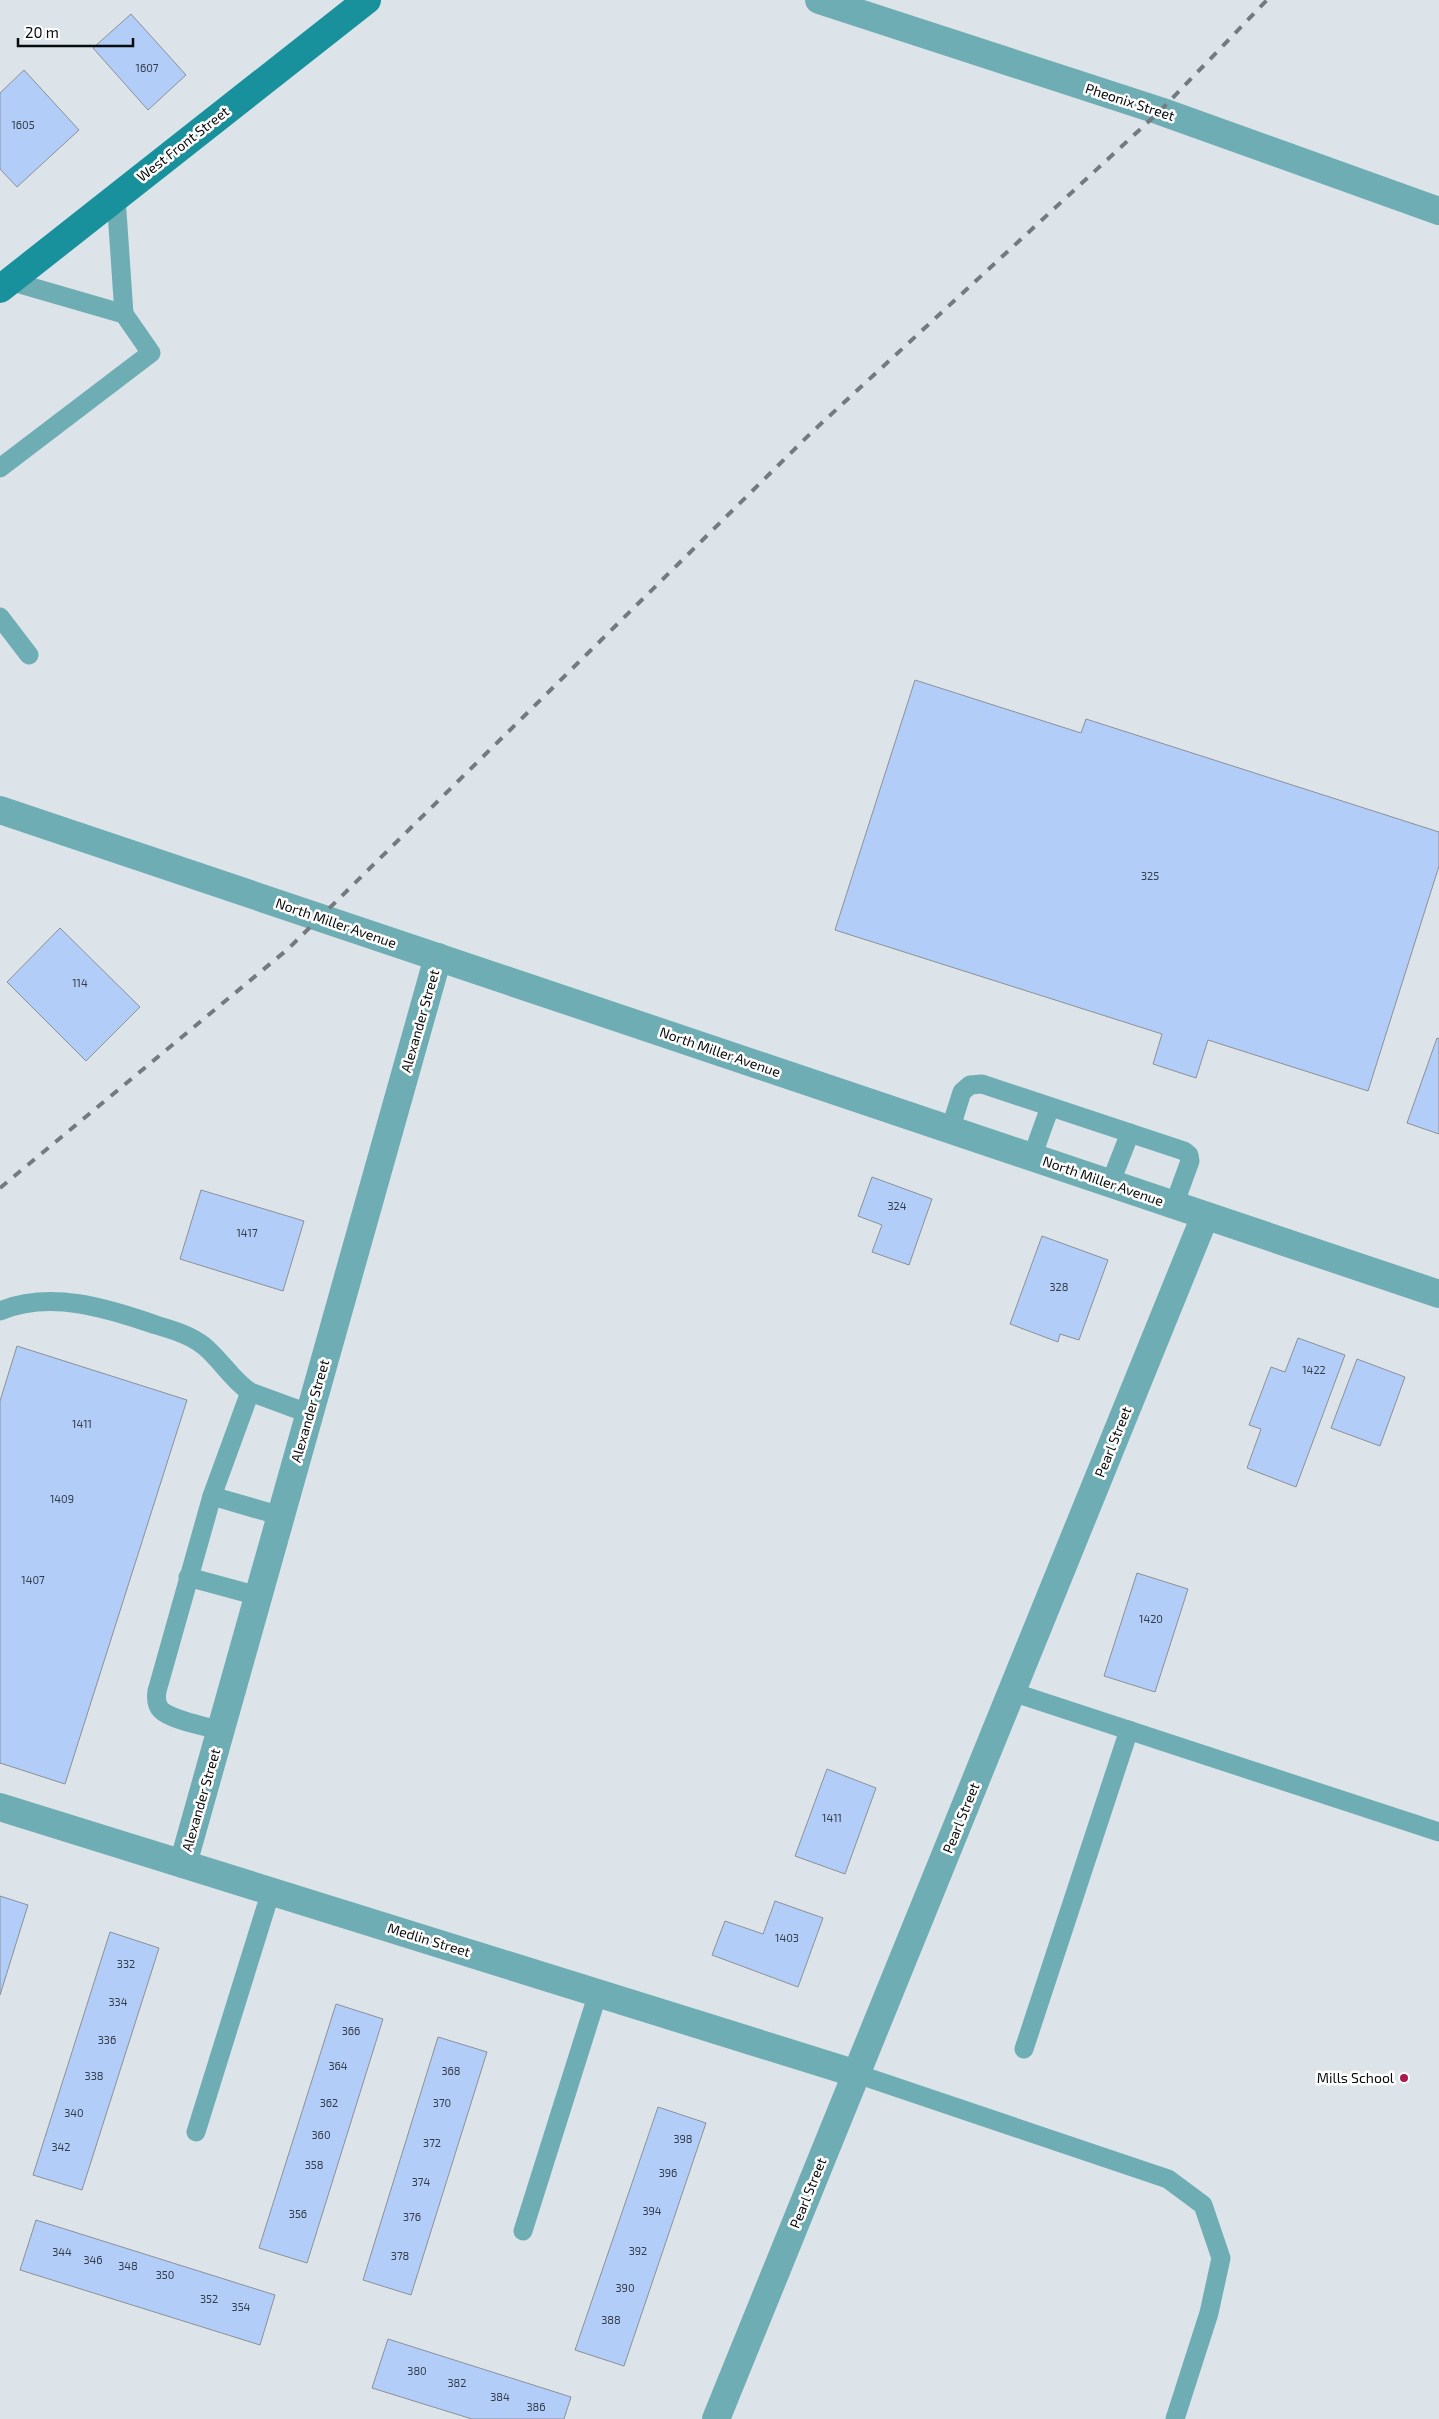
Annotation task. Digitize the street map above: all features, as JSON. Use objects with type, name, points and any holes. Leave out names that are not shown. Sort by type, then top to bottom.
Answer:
[{"type":"main road","name":"West Front Street","points":[[5,285],[367,0]]},
{"type":"street","name":"Pheonix Street","points":[[819,0],[1160,111],[1439,211]]},
{"type":"street","name":"North Miller Avenue","points":[[0,810],[1439,1294]]},
{"type":"street","name":"Alexander Street","points":[[183,1864],[438,957]]},
{"type":"street","name":"Pearl Street","points":[[716,2419],[1205,1216]]},
{"type":"street","name":"Medlin Street","points":[[0,1807],[857,2074]]},
{"type":"lane","points":[[0,468],[151,354],[124,314],[116,197]]},
{"type":"lane","points":[[5,285],[124,314]]},
{"type":"lane","points":[[0,617],[29,655]]},
{"type":"lane","points":[[950,1130],[962,1092],[970,1085],[982,1084],[1130,1132],[1184,1151],[1189,1155],[1190,1161],[1174,1205]]},
{"type":"lane","points":[[1032,1157],[1050,1106]]},
{"type":"lane","points":[[1110,1184],[1130,1132]]},
{"type":"lane","points":[[0,1310],[19,1303],[57,1302],[95,1307],[188,1335],[204,1346],[250,1392],[310,1414]]},
{"type":"lane","points":[[220,1731],[169,1715],[160,1710],[156,1702],[156,1692],[212,1496],[250,1392]]},
{"type":"lane","points":[[212,1496],[281,1516]]},
{"type":"lane","points":[[188,1577],[258,1596]]},
{"type":"lane","points":[[1012,1692],[1439,1832]]},
{"type":"lane","points":[[1024,2048],[1129,1730]]},
{"type":"lane","points":[[196,2132],[270,1891]]},
{"type":"lane","points":[[524,2231],[598,1993]]},
{"type":"lane","points":[[857,2074],[1168,2179],[1203,2205],[1221,2258],[1209,2312],[1175,2419]]},
{"type":"building","points":[[131,14],[186,75],[148,110],[93,48]]},
{"type":"building","points":[[24,70],[79,130],[17,187],[0,169],[0,93]]},
{"type":"building","points":[[915,680],[1081,733],[1086,719],[1439,832],[1439,866],[1368,1091],[1208,1040],[1196,1078],[1153,1064],[1162,1034],[835,930]]},
{"type":"building","points":[[60,928],[140,1007],[86,1061],[7,982]]},
{"type":"building","points":[[1437,1038],[1439,1039],[1439,1134],[1407,1123]]},
{"type":"building","points":[[872,1177],[932,1199],[909,1265],[872,1252],[882,1225],[858,1216]]},
{"type":"building","points":[[201,1190],[304,1221],[283,1291],[180,1259]]},
{"type":"building","points":[[1042,1236],[1108,1260],[1079,1340],[1060,1334],[1058,1342],[1010,1324]]},
{"type":"building","points":[[1298,1338],[1345,1355],[1296,1487],[1247,1468],[1261,1429],[1249,1425],[1271,1367],[1285,1372]]},
{"type":"building","points":[[17,1346],[187,1400],[65,1784],[0,1763],[0,1401]]},
{"type":"building","points":[[1357,1359],[1405,1377],[1380,1446],[1331,1428]]},
{"type":"building","points":[[1137,1573],[1188,1589],[1155,1692],[1104,1676]]},
{"type":"building","points":[[827,1769],[876,1788],[845,1874],[795,1856]]},
{"type":"building","points":[[0,1896],[28,1905],[0,1995]]},
{"type":"building","points":[[775,1901],[823,1918],[798,1987],[712,1955],[725,1921],[763,1934]]},
{"type":"building","points":[[110,1932],[159,1948],[82,2190],[33,2175]]},
{"type":"building","points":[[336,2004],[383,2019],[307,2263],[259,2248]]},
{"type":"building","points":[[438,2037],[487,2052],[411,2295],[363,2280]]},
{"type":"building","points":[[658,2107],[706,2123],[624,2366],[575,2350]]},
{"type":"building","points":[[36,2220],[275,2295],[260,2345],[20,2270]]},
{"type":"building","points":[[388,2339],[571,2397],[564,2419],[472,2419],[372,2388]]},
{"type":"railway","points":[[0,1188],[288,949],[812,432],[1160,111],[1267,0]]},
{"type":"place","name":"Mills School","points":[[1404,2078]]}]
